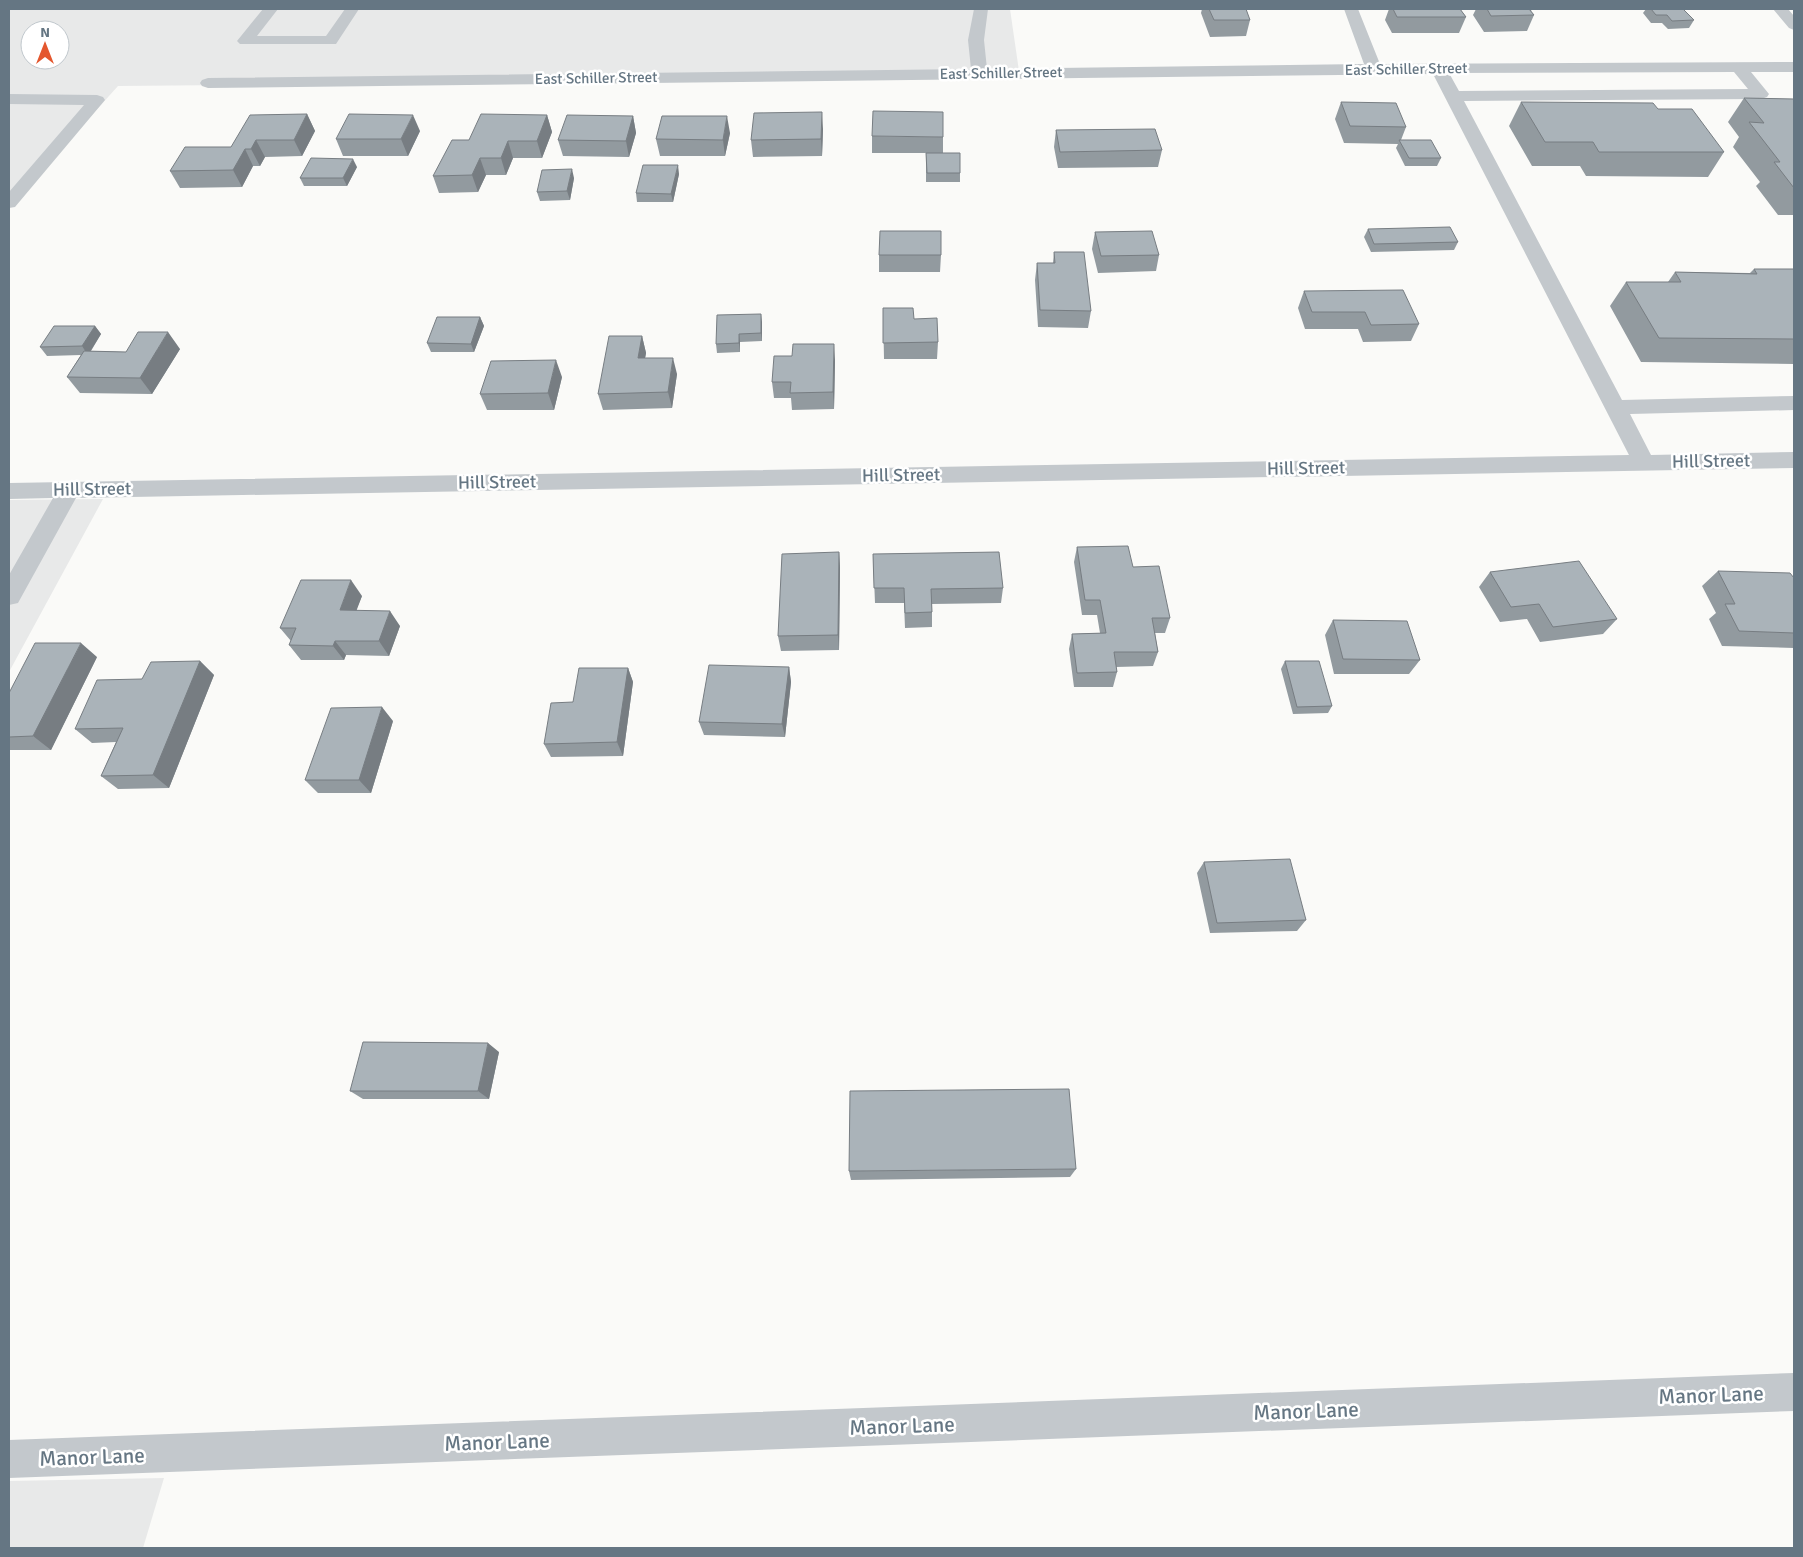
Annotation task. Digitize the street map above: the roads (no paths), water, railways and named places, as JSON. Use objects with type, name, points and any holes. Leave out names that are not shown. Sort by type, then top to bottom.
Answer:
[{"type":"street","points":[[271,9],[245,41],[331,41],[352,9]]},
{"type":"street","points":[[979,74],[976,40],[981,9]]},
{"type":"street","points":[[1351,9],[1374,70]]},
{"type":"street","points":[[1780,9],[1794,25]]},
{"type":"street","points":[[1454,96],[1762,94],[1738,67]]},
{"type":"street","name":"East Schiller Street","points":[[208,83],[1439,69],[1794,67]]},
{"type":"street","points":[[1439,69],[1644,462]]},
{"type":"street","points":[[9,99],[97,100],[9,203]]},
{"type":"street","points":[[1616,407],[1794,403]]},
{"type":"street","name":"Hill Street","points":[[9,490],[1794,460]]},
{"type":"street","points":[[9,596],[70,489]]},
{"type":"street","name":"Manor Lane","points":[[9,1459],[1794,1392]]}]
